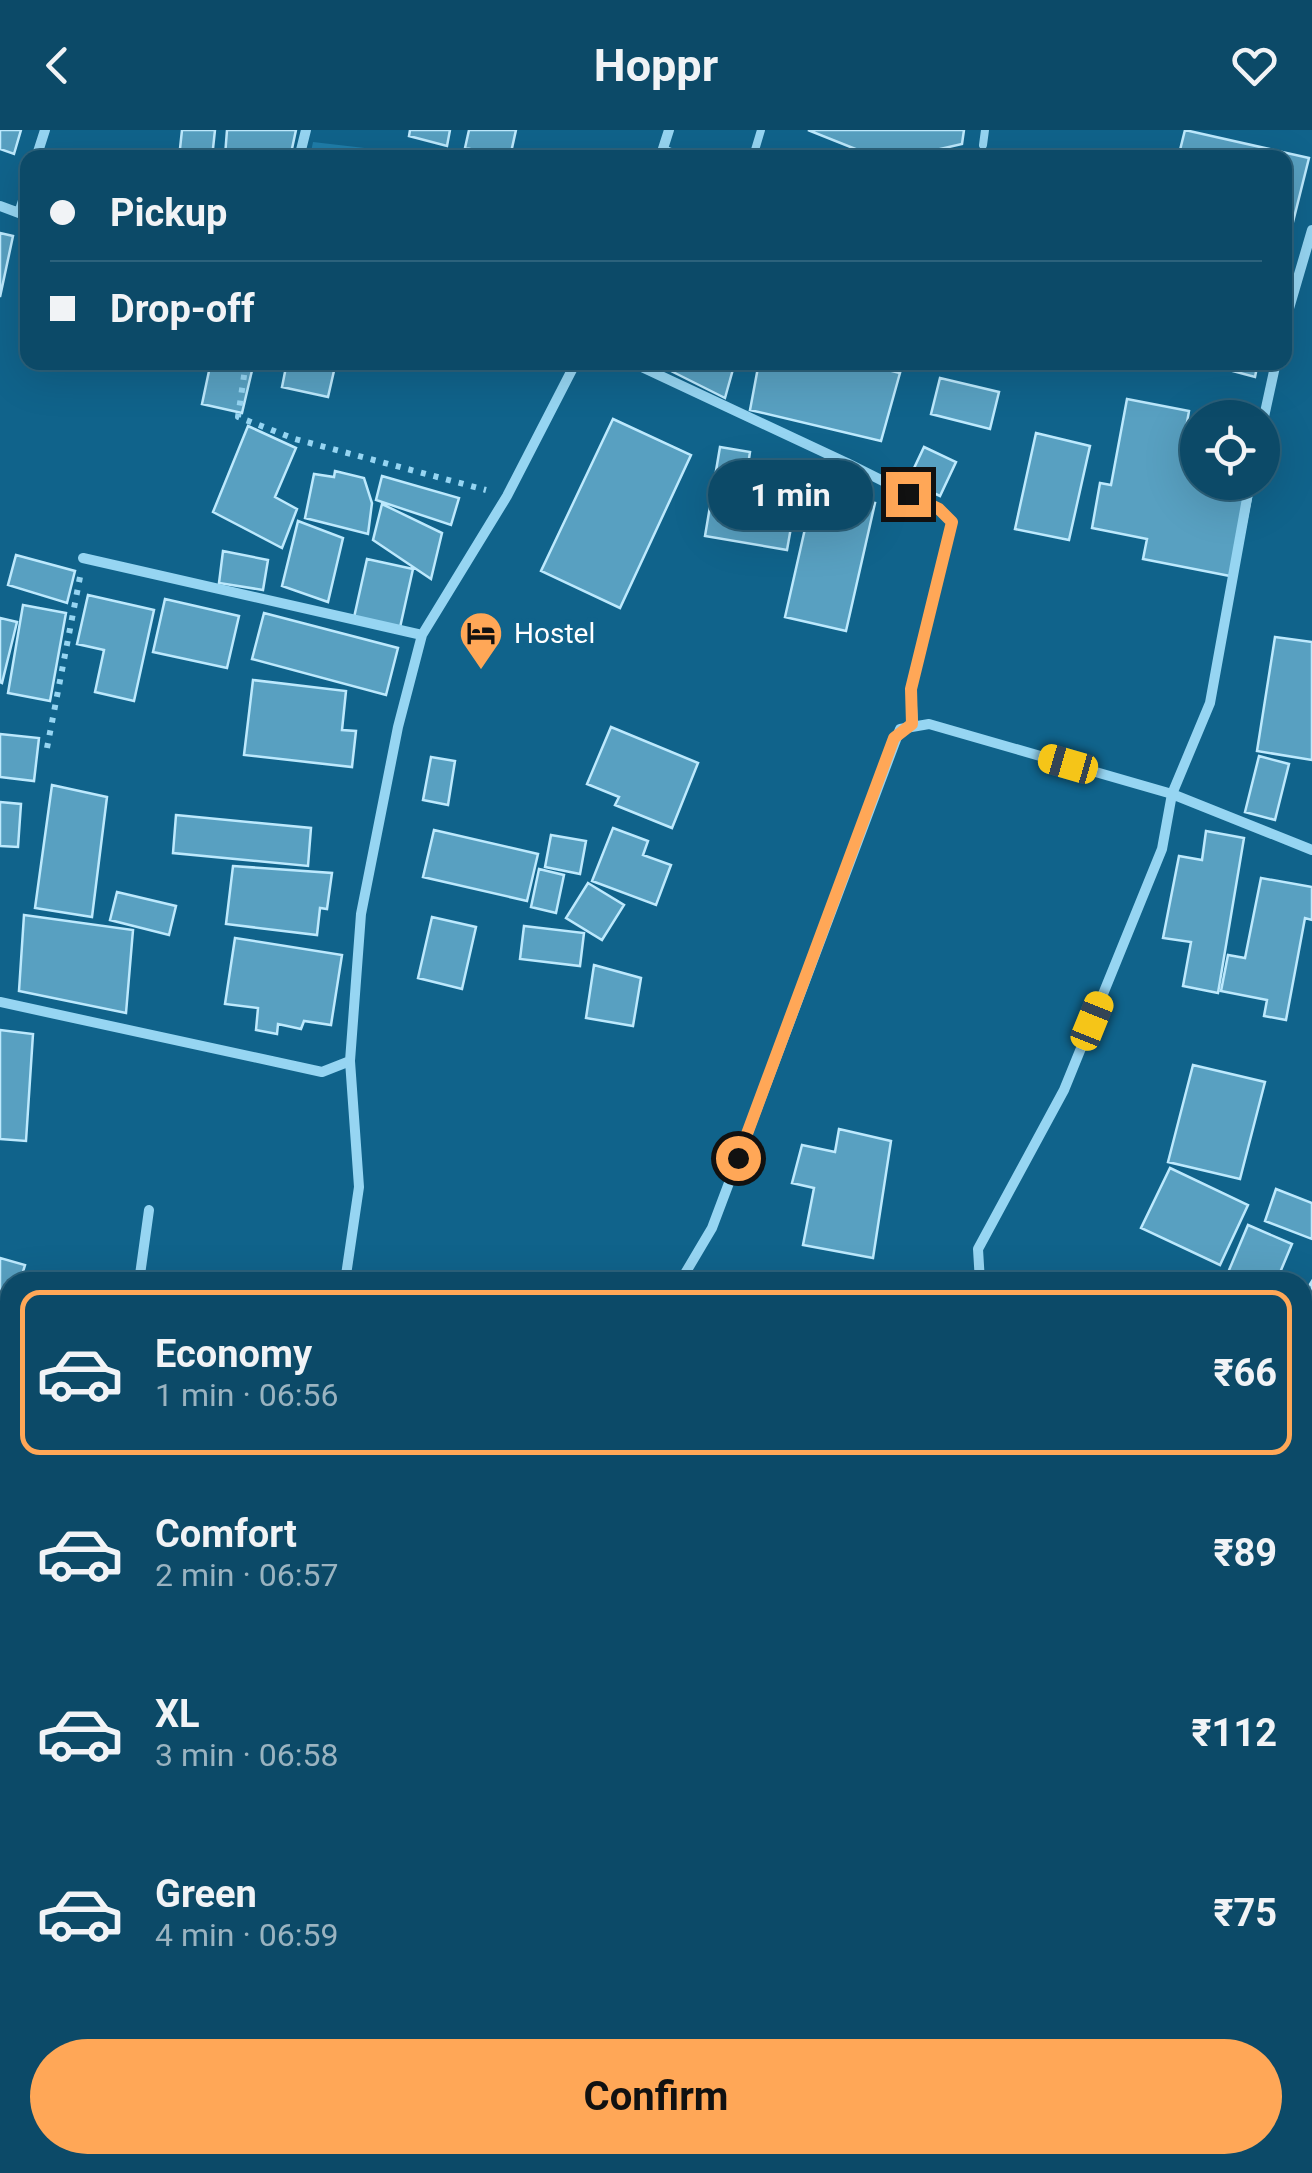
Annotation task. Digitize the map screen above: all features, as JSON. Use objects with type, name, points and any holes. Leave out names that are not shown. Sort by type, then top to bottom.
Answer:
[{"type":"street","points":[[1292,298],[1312,230]]},
{"type":"street","points":[[346,1272],[359,1187],[350,1061],[361,914],[398,727],[422,635],[507,496],[572,370]]},
{"type":"street","points":[[648,370],[924,501],[952,522],[911,689],[912,724]]},
{"type":"street","points":[[1268,400],[1274,370]]},
{"type":"street","points":[[979,1272],[978,1249],[1064,1090],[1162,849],[1172,794],[1210,703],[1247,500]]},
{"type":"street","points":[[83,558],[422,635]]},
{"type":"street","points":[[686,1272],[712,1228],[894,738],[912,724],[929,724],[1172,794],[1312,850]]},
{"type":"street","points":[[0,1002],[322,1072],[350,1061]]},
{"type":"street","points":[[140,1272],[149,1210]]},
{"type":"lane","points":[[755,150],[760,130]]},
{"type":"lane","points":[[983,145],[985,130]]},
{"type":"path","points":[[245,370],[238,417],[295,439],[507,496]]},
{"type":"path","points":[[47,748],[83,558]]},
{"type":"shaded area","points":[[313,142],[382,150],[311,150]]},
{"type":"building","points":[[0,130],[21,130],[14,154],[0,149]]},
{"type":"building","points":[[182,130],[215,130],[213,150],[180,150]]},
{"type":"building","points":[[227,130],[296,130],[292,150],[225,150]]},
{"type":"building","points":[[410,130],[450,130],[447,146],[409,136]]},
{"type":"building","points":[[469,130],[516,130],[512,150],[465,148]]},
{"type":"building","points":[[808,130],[964,130],[962,144],[936,150],[858,150]]},
{"type":"building","points":[[1185,130],[1274,150],[1180,150]]},
{"type":"building","points":[[1292,154],[1309,158],[1292,226]]},
{"type":"building","points":[[0,233],[13,236],[0,297]]},
{"type":"building","points":[[205,370],[252,370],[242,413],[202,404],[209,371]]},
{"type":"building","points":[[285,370],[334,370],[328,397],[282,387]]},
{"type":"building","points":[[669,370],[733,370],[725,398]]},
{"type":"building","points":[[758,370],[900,373],[881,441],[750,410]]},
{"type":"building","points":[[1229,370],[1256,370],[1255,377]]},
{"type":"building","points":[[940,378],[999,392],[990,429],[931,414]]},
{"type":"building","points":[[1127,399],[1180,409],[1180,500],[1250,500],[1235,577],[1143,559],[1147,539],[1092,528],[1100,483],[1111,485]]},
{"type":"building","points":[[613,419],[691,455],[620,608],[541,571]]},
{"type":"building","points":[[248,426],[296,448],[275,497],[297,509],[282,548],[213,512]]},
{"type":"building","points":[[1036,433],[1090,446],[1069,540],[1015,529]]},
{"type":"building","points":[[720,447],[750,452],[746,479],[798,488],[787,550],[705,536]]},
{"type":"building","points":[[924,447],[956,462],[940,496],[908,481]]},
{"type":"building","points":[[335,471],[364,478],[372,503],[368,534],[305,518],[314,474],[334,477]]},
{"type":"building","points":[[382,476],[459,498],[451,525],[376,500]]},
{"type":"building","points":[[814,489],[875,503],[846,631],[785,617]]},
{"type":"building","points":[[382,504],[442,533],[431,579],[373,540]]},
{"type":"building","points":[[298,521],[343,538],[328,602],[282,586]]},
{"type":"building","points":[[223,551],[268,560],[263,590],[219,583]]},
{"type":"building","points":[[16,555],[75,571],[67,603],[8,585]]},
{"type":"building","points":[[367,559],[413,569],[399,632],[353,622]]},
{"type":"building","points":[[88,595],[154,610],[134,701],[95,692],[104,650],[77,644]]},
{"type":"building","points":[[165,599],[239,616],[227,668],[153,652]]},
{"type":"building","points":[[23,605],[66,613],[50,701],[8,693]]},
{"type":"building","points":[[264,613],[398,648],[386,695],[252,659]]},
{"type":"building","points":[[0,618],[17,622],[2,683],[0,682]]},
{"type":"building","points":[[1275,637],[1312,642],[1312,760],[1257,751]]},
{"type":"building","points":[[253,680],[346,691],[342,730],[356,731],[352,767],[244,755]]},
{"type":"building","points":[[611,727],[698,763],[672,828],[615,805],[619,797],[587,784]]},
{"type":"building","points":[[0,734],[39,738],[34,781],[0,777]]},
{"type":"building","points":[[1259,756],[1289,764],[1275,820],[1245,812]]},
{"type":"building","points":[[431,757],[455,761],[448,805],[423,800]]},
{"type":"building","points":[[52,785],[107,797],[92,917],[35,908]]},
{"type":"building","points":[[0,802],[21,804],[18,847],[0,846]]},
{"type":"building","points":[[176,815],[311,828],[308,866],[173,853]]},
{"type":"building","points":[[613,828],[648,841],[643,855],[671,865],[656,905],[592,881]]},
{"type":"building","points":[[434,830],[538,854],[527,901],[423,877]]},
{"type":"building","points":[[1206,831],[1244,838],[1218,993],[1183,986],[1191,942],[1163,938],[1179,856],[1202,860]]},
{"type":"building","points":[[551,835],[586,841],[580,874],[545,867]]},
{"type":"building","points":[[233,866],[332,873],[327,909],[320,908],[317,935],[226,924]]},
{"type":"building","points":[[539,869],[564,875],[556,913],[531,907]]},
{"type":"building","points":[[1261,878],[1312,887],[1312,920],[1305,918],[1286,1020],[1264,1016],[1267,1000],[1221,991],[1228,955],[1245,958]]},
{"type":"building","points":[[588,883],[624,905],[602,940],[566,918]]},
{"type":"building","points":[[117,892],[176,906],[169,935],[110,920]]},
{"type":"building","points":[[24,915],[133,930],[126,1013],[19,991]]},
{"type":"building","points":[[432,917],[476,927],[462,989],[418,978]]},
{"type":"building","points":[[524,926],[584,933],[580,966],[520,959]]},
{"type":"building","points":[[235,938],[342,955],[331,1025],[304,1021],[301,1029],[278,1024],[277,1034],[256,1030],[258,1008],[225,1004]]},
{"type":"building","points":[[594,965],[641,978],[633,1026],[586,1018]]},
{"type":"building","points":[[0,1030],[33,1034],[26,1141],[0,1139]]},
{"type":"building","points":[[1193,1065],[1265,1082],[1240,1179],[1168,1162]]},
{"type":"building","points":[[839,1129],[891,1141],[873,1258],[803,1245],[814,1188],[792,1183],[802,1145],[835,1152]]},
{"type":"building","points":[[1170,1168],[1248,1205],[1220,1265],[1141,1228]]},
{"type":"building","points":[[1276,1189],[1312,1203],[1312,1239],[1265,1221]]},
{"type":"building","points":[[1248,1225],[1292,1244],[1280,1272],[1228,1272]]},
{"type":"building","points":[[0,1258],[25,1265],[23,1272],[0,1272]]},
{"type":"place","name":"Hostel","points":[[481,671]]},
{"type":"route","points":[[738,1158],[894,738],[900,729],[912,724],[911,689],[952,522],[939,509],[908,494]]}]
